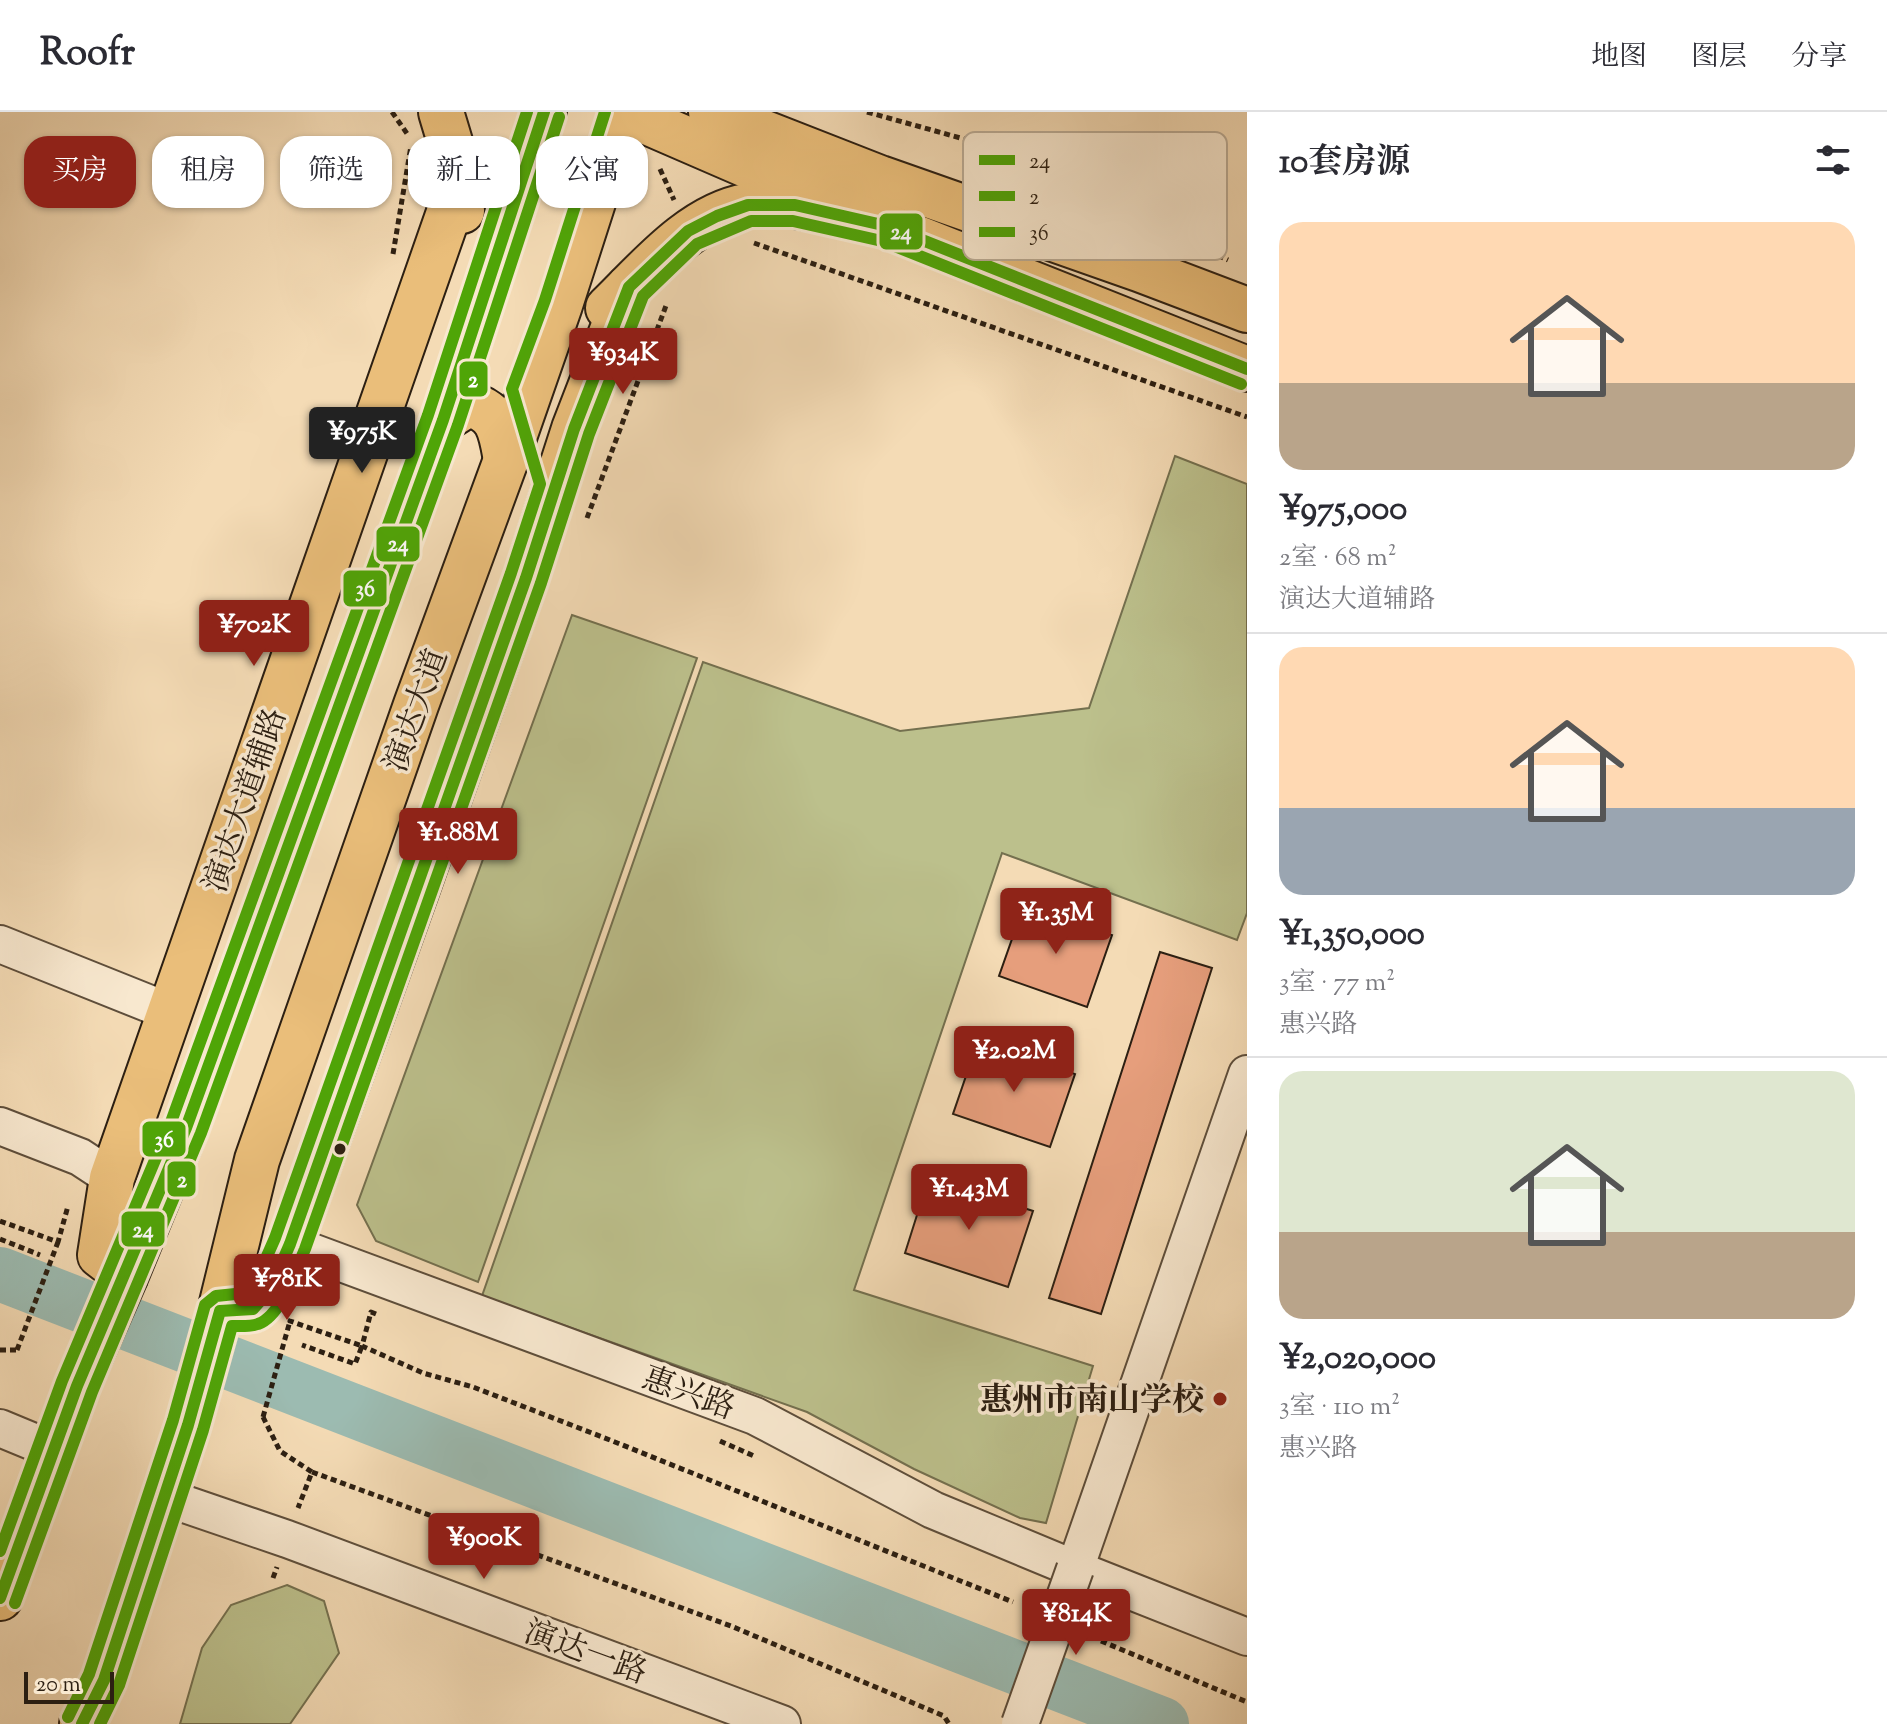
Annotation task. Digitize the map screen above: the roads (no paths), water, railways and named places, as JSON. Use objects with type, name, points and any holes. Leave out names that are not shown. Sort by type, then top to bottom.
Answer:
[{"type":"main road","points":[[441,112],[448,136]]},
{"type":"main road","points":[[0,1598],[77,1386],[186,1128],[471,342],[544,112]]},
{"type":"main road","points":[[711,112],[963,207]]},
{"type":"main road","points":[[791,112],[816,135],[880,178]]},
{"type":"main road","points":[[618,124],[963,256]]},
{"type":"main road","name":"演达大道","points":[[164,1497],[220,1311],[257,1160],[416,705],[506,460],[618,124]]},
{"type":"main road","points":[[557,484],[528,392],[554,360],[688,231],[748,205],[795,205],[887,226]]},
{"type":"main road","name":"演达大道辅路","points":[[126,1275],[100,1255],[112,1178],[451,208]]},
{"type":"main road","points":[[462,208],[471,342]]},
{"type":"main road","points":[[973,260],[1247,369]]},
{"type":"main road","points":[[1113,260],[1247,310]]},
{"type":"main road","points":[[220,1311],[253,1309],[270,1290],[290,1244],[423,871],[574,429],[629,287]]},
{"type":"main road","points":[[443,420],[468,404],[481,407],[499,425],[506,460]]},
{"type":"main road","points":[[339,528],[420,480]]},
{"type":"main road","points":[[316,594],[351,677]]},
{"type":"main road","points":[[82,1724],[104,1680],[164,1497]]},
{"type":"main road","points":[[97,1724],[104,1680]]},
{"type":"street","points":[[0,944],[170,1012]]},
{"type":"street","points":[[1020,1724],[1247,1074]]},
{"type":"street","points":[[0,1126],[80,1157],[112,1178]]},
{"type":"street","name":"惠兴路","points":[[290,1244],[755,1416],[933,1510],[1247,1637]]},
{"type":"street","points":[[0,1428],[53,1450]]},
{"type":"street","name":"演达一路","points":[[164,1497],[287,1539],[782,1724]]},
{"type":"waterway","points":[[0,1274],[1162,1724]]},
{"type":"place","name":"惠州市南山学校","points":[[1220,1399]]}]
